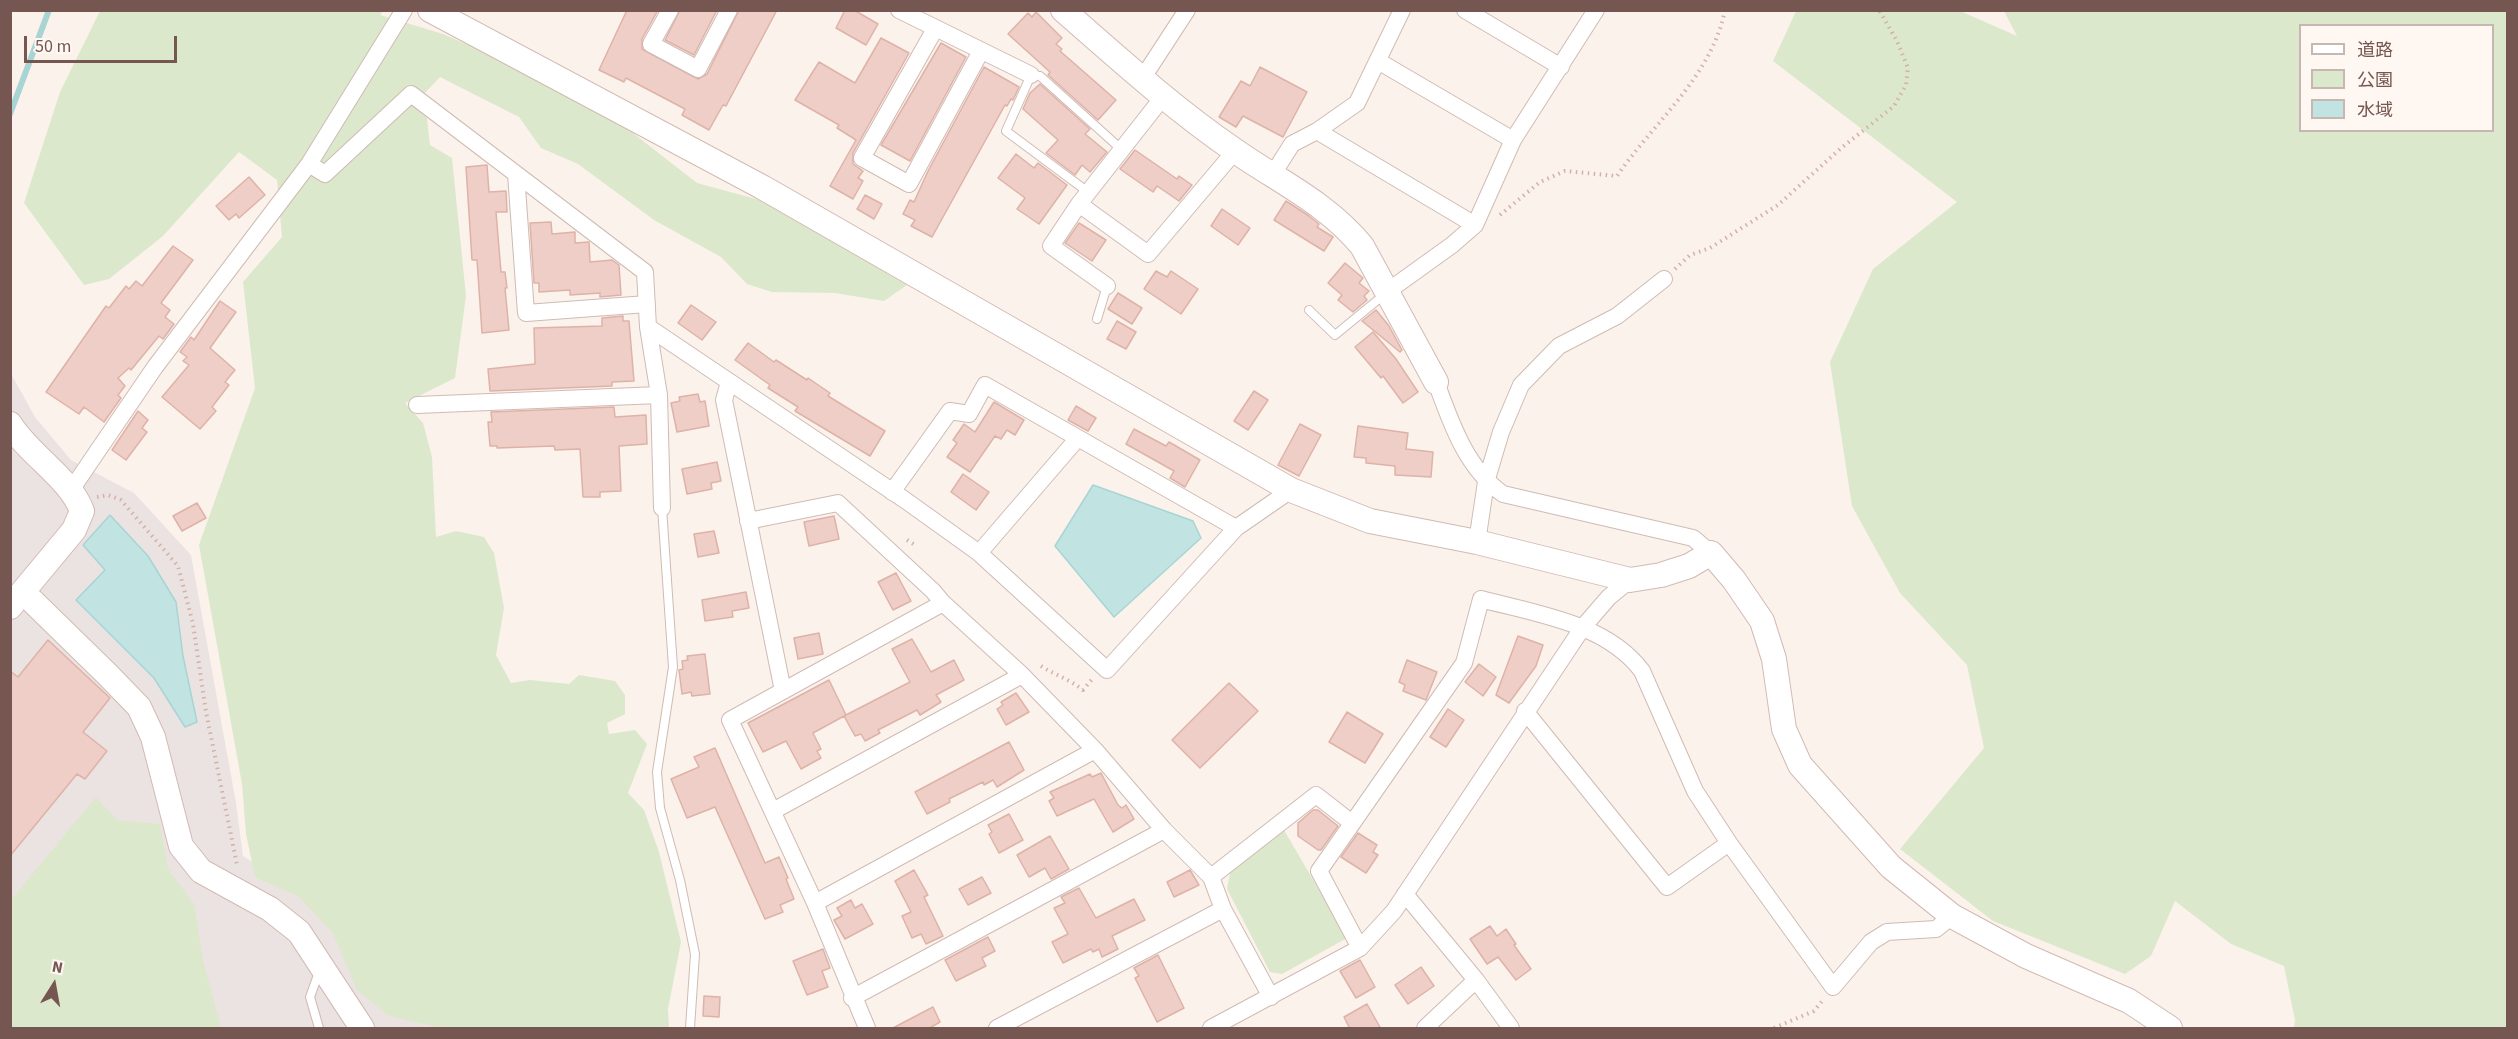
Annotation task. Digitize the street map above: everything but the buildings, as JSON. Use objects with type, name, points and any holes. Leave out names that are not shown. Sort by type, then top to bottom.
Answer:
[{"type":"street","points":[[75,496],[155,367],[309,164],[404,10]]},
{"type":"street","points":[[430,10],[762,187],[1291,490],[1370,521],[1477,542],[1630,580],[1661,575],[1689,566],[1712,553]]},
{"type":"street","points":[[670,10],[651,44],[698,69],[729,10]]},
{"type":"street","points":[[899,10],[1031,75]]},
{"type":"street","points":[[1063,10],[1163,97],[1235,151],[1273,174],[1346,225],[1362,246],[1388,291],[1436,382],[1454,433],[1486,482],[1503,494],[1693,537],[1712,553],[1762,621],[1774,659],[1784,729],[1800,765],[1891,867],[1952,916],[2026,956],[2129,1001],[2170,1029]]},
{"type":"street","points":[[1142,79],[1186,10]]},
{"type":"street","points":[[1273,174],[1293,144],[1317,131],[1357,103],[1402,10]]},
{"type":"street","points":[[1465,10],[1561,68]]},
{"type":"street","points":[[1388,291],[1452,245],[1474,225],[1513,140],[1596,10]]},
{"type":"street","points":[[935,29],[862,158],[909,184],[981,51]]},
{"type":"street","points":[[1378,61],[1513,140]]},
{"type":"street","points":[[309,164],[325,174],[411,94],[645,272],[648,327],[659,395],[662,508]]},
{"type":"street","points":[[1107,286],[1051,246],[1083,198],[1163,97]]},
{"type":"street","points":[[1317,131],[1474,225]]},
{"type":"street","points":[[1083,198],[1148,254],[1235,151]]},
{"type":"street","points":[[516,174],[526,313],[647,304]]},
{"type":"street","points":[[1477,542],[1486,482],[1501,432],[1521,385],[1558,346],[1617,316],[1664,279]]},
{"type":"street","points":[[648,327],[979,553],[1107,670],[1236,528],[1291,490]]},
{"type":"street","points":[[729,382],[724,400],[783,691]]},
{"type":"street","points":[[892,492],[950,411],[969,414],[985,385],[1236,528]]},
{"type":"street","points":[[417,405],[659,395]]},
{"type":"street","points":[[10,424],[35,455],[75,496],[82,511],[74,530],[17,599],[107,674],[139,707],[153,736],[181,846],[201,871],[270,909],[299,932],[362,1029]]},
{"type":"street","points":[[979,553],[1078,438]]},
{"type":"street","points":[[748,521],[838,503],[933,591],[942,603],[1022,675],[1095,750],[1164,830],[1211,877],[1223,909],[1271,997]]},
{"type":"street","points":[[1211,1029],[1360,948],[1394,911],[1583,627],[1609,597],[1630,580]]},
{"type":"street","points":[[1360,948],[1318,871],[1464,663],[1481,600],[1583,627],[1629,654],[1642,671],[1695,791],[1729,843],[1833,987],[1871,942],[1887,932],[1936,929],[1952,916]]},
{"type":"street","points":[[867,1029],[852,998],[815,903],[729,720],[942,603]]},
{"type":"street","points":[[773,811],[1022,675]]},
{"type":"street","points":[[1525,711],[1666,887],[1729,843]]},
{"type":"street","points":[[815,903],[1095,750]]},
{"type":"street","points":[[1211,877],[1316,795],[1352,822]]},
{"type":"street","points":[[852,998],[1164,830]]},
{"type":"street","points":[[1405,894],[1476,980],[1511,1029]]},
{"type":"street","points":[[997,1029],[1223,909]]},
{"type":"street","points":[[1425,1029],[1476,980]]},
{"type":"lane","points":[[1083,198],[1006,131],[1031,75],[1040,76],[1121,149]]},
{"type":"lane","points":[[1097,319],[1107,286]]},
{"type":"lane","points":[[1309,310],[1335,335],[1388,291]]},
{"type":"lane","points":[[662,508],[673,667],[657,772],[660,808],[680,880],[695,954],[690,1029]]},
{"type":"lane","points":[[319,1029],[310,997],[322,966]]},
{"type":"path","points":[[1474,225],[1494,219],[1540,182],[1564,171],[1617,176],[1692,82],[1716,44],[1725,10]]},
{"type":"path","points":[[1664,279],[1690,255],[1710,248],[1778,205],[1840,149],[1894,106],[1906,85],[1908,68],[1897,41],[1879,10]]},
{"type":"path","points":[[75,496],[108,495],[121,500],[178,566],[193,624],[206,712],[236,849],[237,867],[229,886]]},
{"type":"path","points":[[1054,675],[1068,678],[1083,690],[1103,666]]},
{"type":"path","points":[[1774,1029],[1814,1011],[1833,987]]},
{"type":"shaded area","points":[[10,372],[35,417],[71,460],[134,493],[191,555],[236,803],[243,856],[512,1028],[11,1028]]},
{"type":"green space","points":[[100,11],[383,11],[380,15],[443,34],[526,70],[620,123],[697,183],[767,202],[907,285],[884,301],[835,293],[772,292],[747,284],[721,257],[654,220],[578,164],[541,148],[519,117],[440,77],[424,94],[430,145],[452,158],[466,296],[455,378],[405,403],[423,423],[432,457],[436,537],[456,531],[484,537],[494,553],[504,608],[496,655],[511,683],[530,680],[569,684],[579,675],[615,681],[625,695],[625,714],[607,723],[609,734],[635,730],[647,744],[628,793],[644,810],[659,852],[681,942],[668,1009],[669,1028],[442,1028],[389,1016],[357,990],[333,933],[299,897],[255,877],[246,834],[242,784],[199,545],[255,388],[243,282],[282,237],[277,180],[239,152],[163,236],[109,279],[84,285],[24,203],[60,92]]},
{"type":"green space","points":[[1796,11],[1960,11],[2017,36],[2004,11],[2507,11],[2507,1028],[2294,1028],[2295,1020],[2284,966],[2231,944],[2175,901],[2151,956],[2125,974],[1993,921],[1900,849],[1984,748],[1967,665],[1900,593],[1852,506],[1830,362],[1873,269],[1957,202],[1773,61]]},
{"type":"green space","points":[[96,797],[117,820],[160,824],[168,869],[194,904],[203,960],[221,1028],[11,1028],[11,900]]},
{"type":"green space","points":[[1284,830],[1347,938],[1282,974],[1270,972],[1227,889],[1231,868]]},
{"type":"water","points":[[1093,485],[1193,521],[1201,538],[1114,617],[1055,546]]},
{"type":"water","points":[[110,515],[148,556],[176,602],[183,656],[197,722],[185,727],[154,678],[76,600],[105,570],[83,545]]},
{"type":"waterway","points":[[10,114],[49,10]]}]
